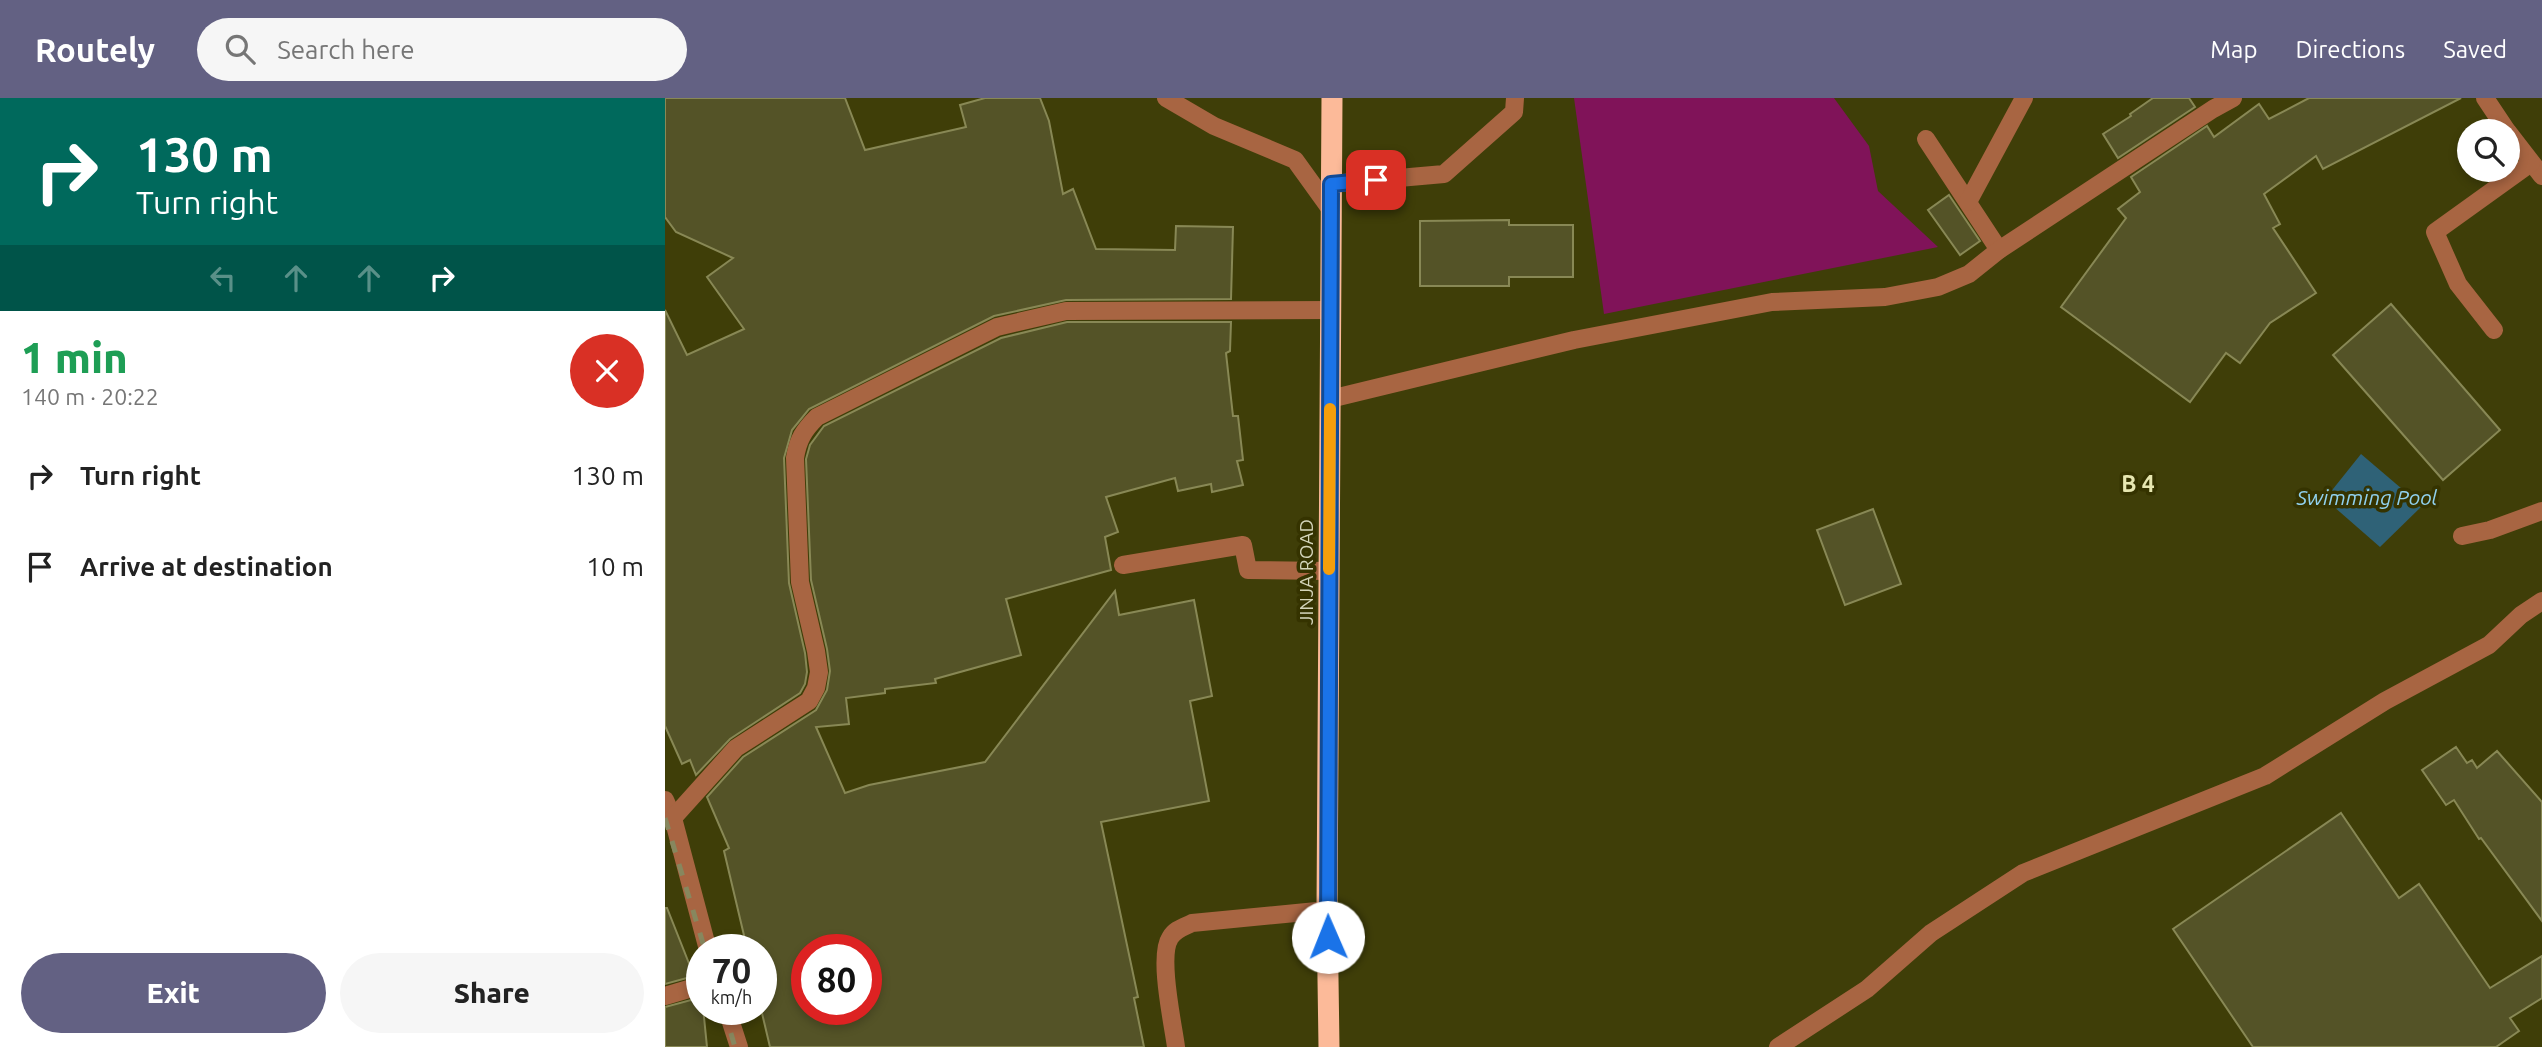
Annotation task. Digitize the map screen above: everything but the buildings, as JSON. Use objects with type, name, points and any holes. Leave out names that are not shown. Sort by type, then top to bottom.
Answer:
[{"type":"highway","name":"JINJA ROAD","points":[[1329,1047],[1327,910],[1332,98]]},
{"type":"street","points":[[1166,98],[1214,126],[1295,160],[1331,210]]},
{"type":"street","points":[[1331,184],[1444,174],[1514,112],[1515,98]]},
{"type":"street","points":[[1968,202],[2024,98]]},
{"type":"street","points":[[1330,399],[1574,340],[1759,304],[1825,298],[1885,297],[1938,287],[1969,274],[1999,250],[2233,98]]},
{"type":"street","points":[[2484,98],[2498,119]]},
{"type":"street","points":[[1926,139],[1999,250]]},
{"type":"street","points":[[2494,330],[2458,284],[2435,232],[2537,169],[2520,148]]},
{"type":"street","points":[[673,818],[736,748],[809,701],[816,688],[819,673],[817,651],[800,582],[795,458],[797,443],[803,431],[817,417],[997,327],[1066,311],[1331,310]]},
{"type":"street","points":[[2462,536],[2490,530],[2542,511]]},
{"type":"street","points":[[1123,565],[1243,545],[1248,570],[1329,571]]},
{"type":"street","points":[[1778,1047],[1867,989],[1930,933],[2023,873],[2265,776],[2385,702],[2489,645],[2521,615],[2542,601]]},
{"type":"street","points":[[665,800],[673,818],[704,934]]},
{"type":"street","points":[[1176,1047],[1164,957],[1168,939],[1177,930],[1192,923],[1327,910]]},
{"type":"street","points":[[665,996],[686,990]]},
{"type":"street","points":[[732,1025],[739,1047]]},
{"type":"shaded area","points":[[1574,98],[1834,98],[1869,146],[1878,191],[1938,247],[1604,314]]},
{"type":"water","name":"Swimming Pool","points":[[2361,454],[2422,506],[2380,547],[2325,499]]},
{"type":"railway","points":[[665,818],[700,934]]},
{"type":"railway","points":[[728,1025],[735,1047]]},
{"type":"slow traffic","points":[[1329,569],[1330,409]]},
{"type":"district","name":"B 4","points":[[2138,483]]},
{"type":"route","points":[[1328,937],[1331,184],[1376,180]]}]
